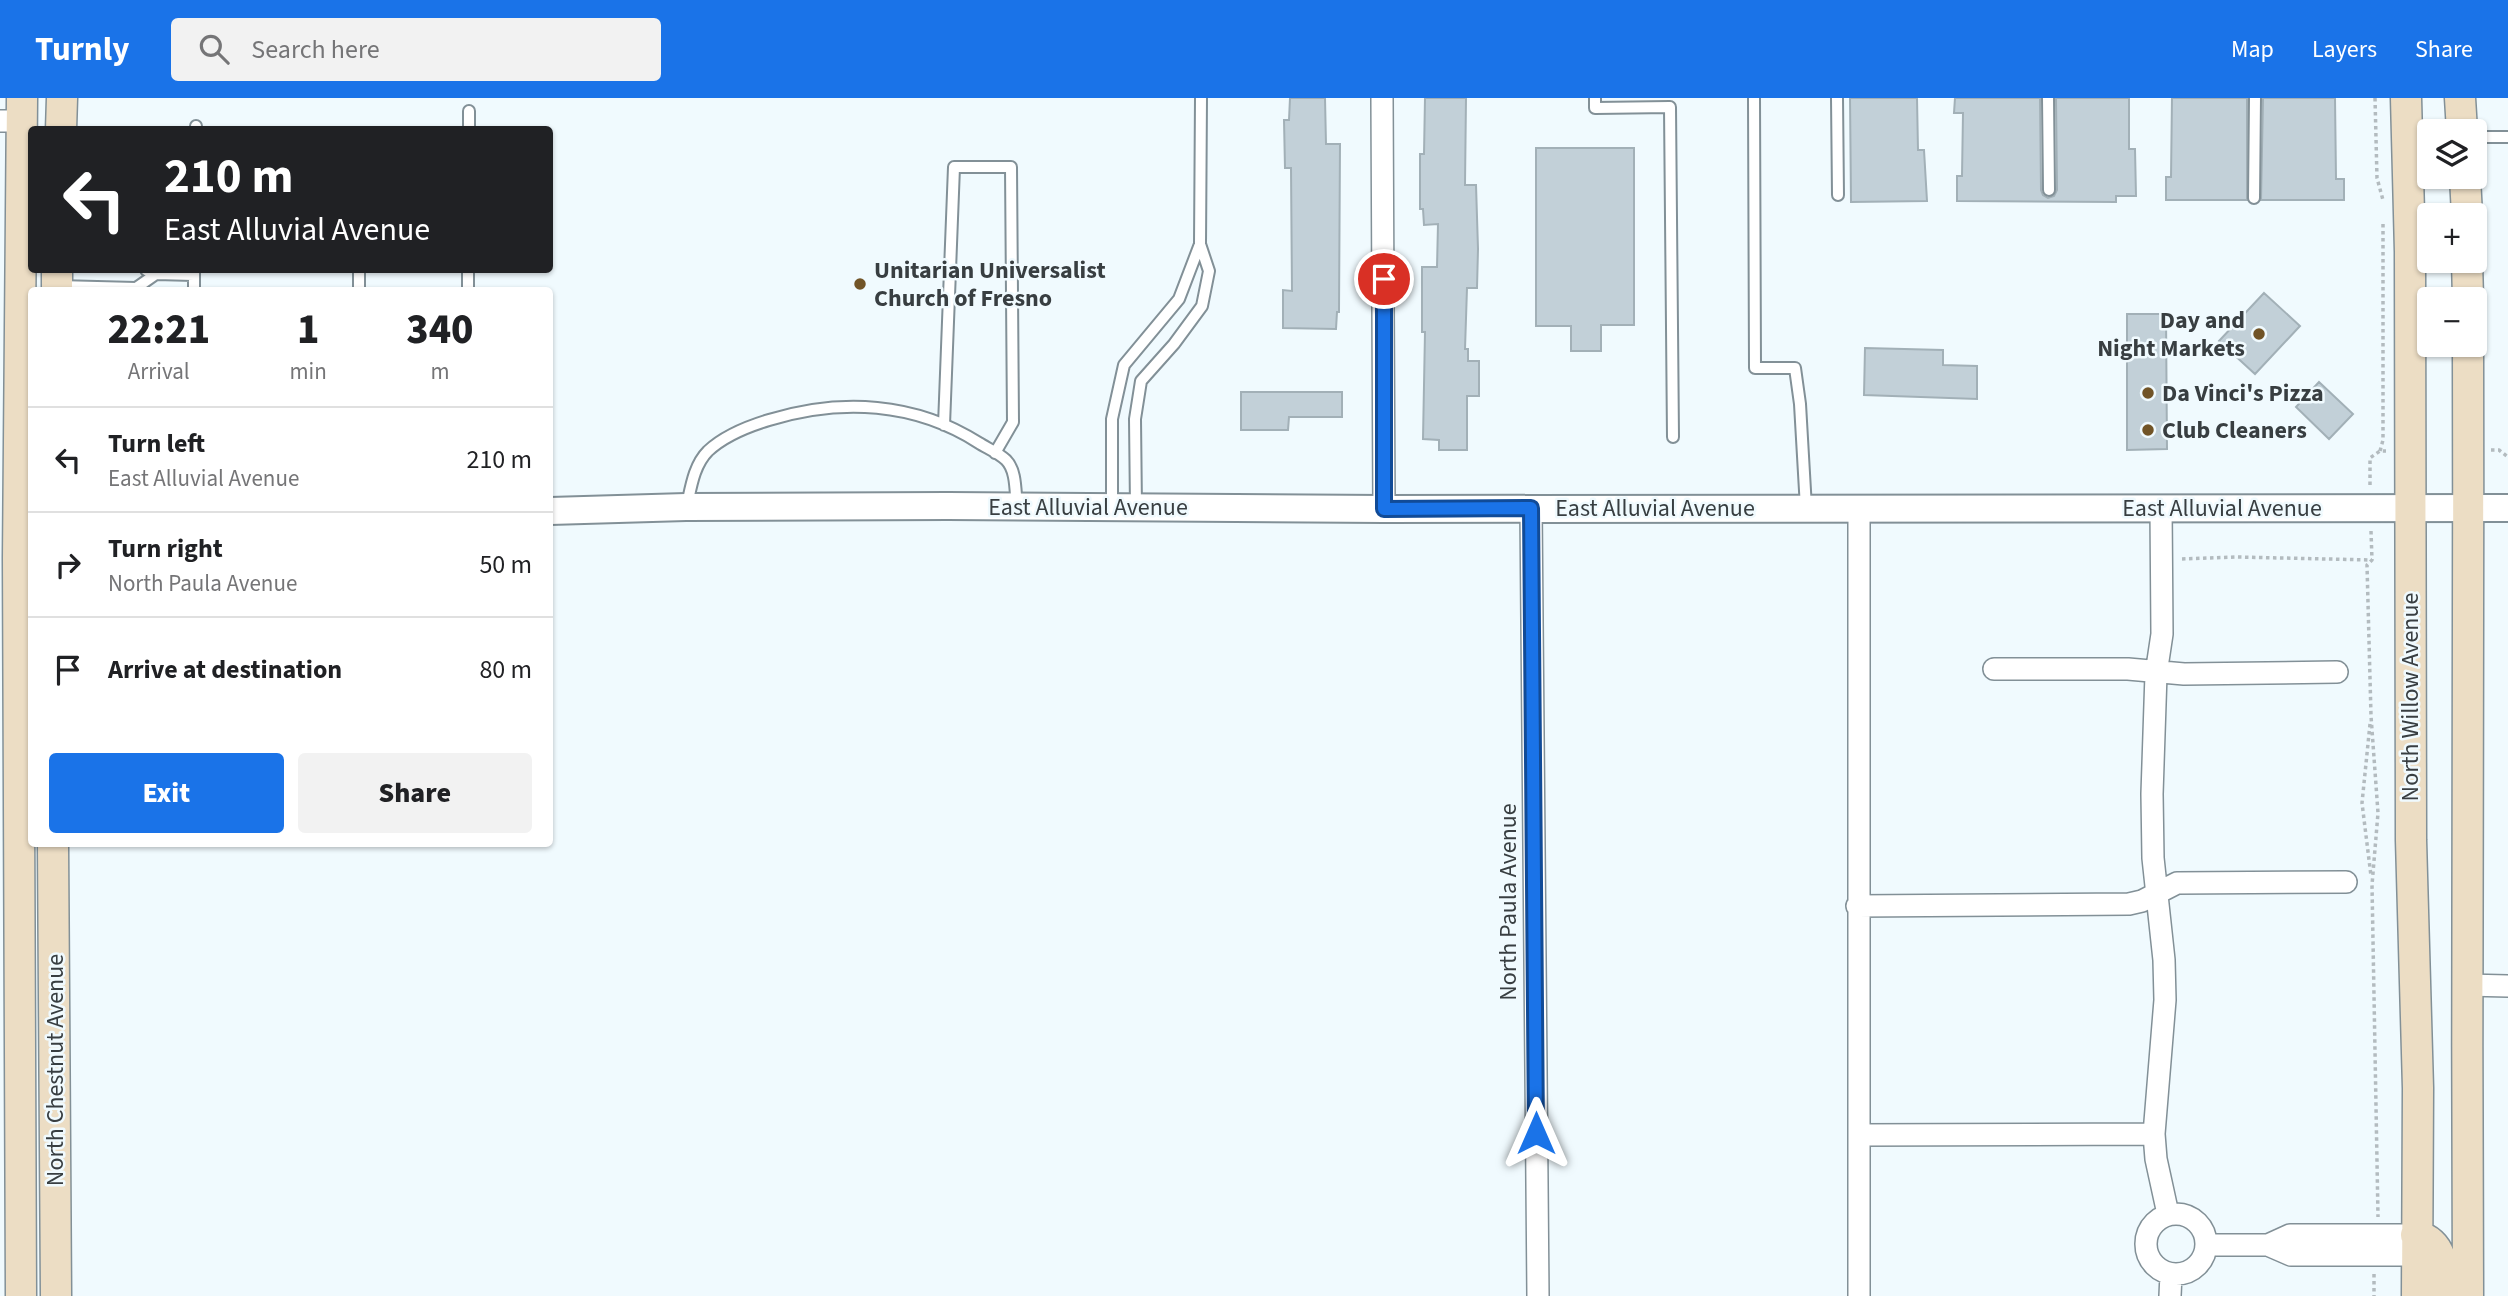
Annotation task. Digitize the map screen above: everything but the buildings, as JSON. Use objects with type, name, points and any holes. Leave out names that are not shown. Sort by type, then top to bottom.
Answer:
[{"type":"main road","points":[[61,126],[62,98]]},
{"type":"main road","name":"North Willow Avenue","points":[[2406,98],[2410,252],[2411,840],[2418,1088],[2417,1296]]},
{"type":"main road","points":[[2460,98],[2461,119]]},
{"type":"main road","name":"North Chestnut Avenue","points":[[15,113],[11,152],[17,518],[9,696],[21,1296]]},
{"type":"main road","points":[[2468,357],[2468,1296]]},
{"type":"main road","name":"North Chestnut Avenue","points":[[53,847],[57,1296]]},
{"type":"main road","points":[[2416,1245],[2433,1243],[2439,1252],[2442,1259],[2442,1296]]},
{"type":"street","points":[[1382,98],[1384,509]]},
{"type":"street","name":"East Alluvial Avenue","points":[[553,511],[686,507],[2508,508]]},
{"type":"street","name":"North Paula Avenue","points":[[1531,508],[1538,1296]]},
{"type":"street","points":[[1859,508],[1859,1296]]},
{"type":"street","points":[[2161,508],[2162,634],[2156,671],[2152,794],[2153,858],[2164,960],[2165,1000],[2154,1134],[2156,1159],[2168,1214]]},
{"type":"street","points":[[1994,669],[2128,669],[2184,674],[2337,672]]},
{"type":"street","points":[[1857,906],[2129,904],[2142,901],[2177,883],[2346,881]]},
{"type":"street","points":[[2466,985],[2508,986]]},
{"type":"street","points":[[1859,1135],[2154,1134]]},
{"type":"street","points":[[2168,1214],[2188,1216],[2197,1221],[2203,1229],[2206,1245],[2203,1259],[2196,1267],[2188,1272],[2171,1273],[2158,1269],[2151,1262],[2146,1243],[2152,1225],[2168,1214]]},
{"type":"street","points":[[2206,1245],[2268,1245],[2290,1235],[2376,1245],[2416,1245]]},
{"type":"street","points":[[2170,1296],[2171,1273]]},
{"type":"lane","points":[[1124,507],[1141,381],[1174,344],[1202,306],[1209,271],[1200,244],[1201,98]]},
{"type":"lane","points":[[1595,98],[1595,108],[1670,107],[1673,438]]},
{"type":"lane","points":[[1754,98],[1755,368],[1796,368],[1806,508]]},
{"type":"lane","points":[[1837,98],[1838,195]]},
{"type":"lane","points":[[2048,98],[2049,190]]},
{"type":"lane","points":[[2255,98],[2255,198]]},
{"type":"lane","points":[[469,111],[469,126]]},
{"type":"lane","points":[[2487,137],[2508,137]]},
{"type":"lane","points":[[944,425],[954,167],[1011,167],[1013,422],[995,453]]},
{"type":"lane","points":[[1124,507],[1112,419],[1124,365],[1179,299],[1200,244]]},
{"type":"lane","points":[[137,287],[150,273]]},
{"type":"lane","points":[[57,282],[123,287]]},
{"type":"lane","points":[[686,507],[699,463],[720,441],[756,424],[801,410],[850,405],[919,414],[970,437],[1006,460],[1011,469],[1017,507]]},
{"type":"path","points":[[2375,98],[2377,178],[2384,205]]},
{"type":"path","points":[[2380,451],[2383,440],[2383,218]]},
{"type":"path","points":[[2182,559],[2250,557],[2372,560],[2367,565],[2371,716],[2378,813],[2372,886],[2376,1245],[2374,1296]]},
{"type":"path","points":[[2371,716],[2362,803],[2372,886]]},
{"type":"place","name":"Unitarian Universalist Church of Fresno","points":[[860,284]]},
{"type":"place","name":"Day and Night Markets","points":[[2259,334]]},
{"type":"place","name":"Da Vinci's Pizza","points":[[2148,393]]},
{"type":"place","name":"Club Cleaners","points":[[2148,430]]},
{"type":"route","points":[[1384,279],[1384,509],[1531,508],[1536,1133]]}]
